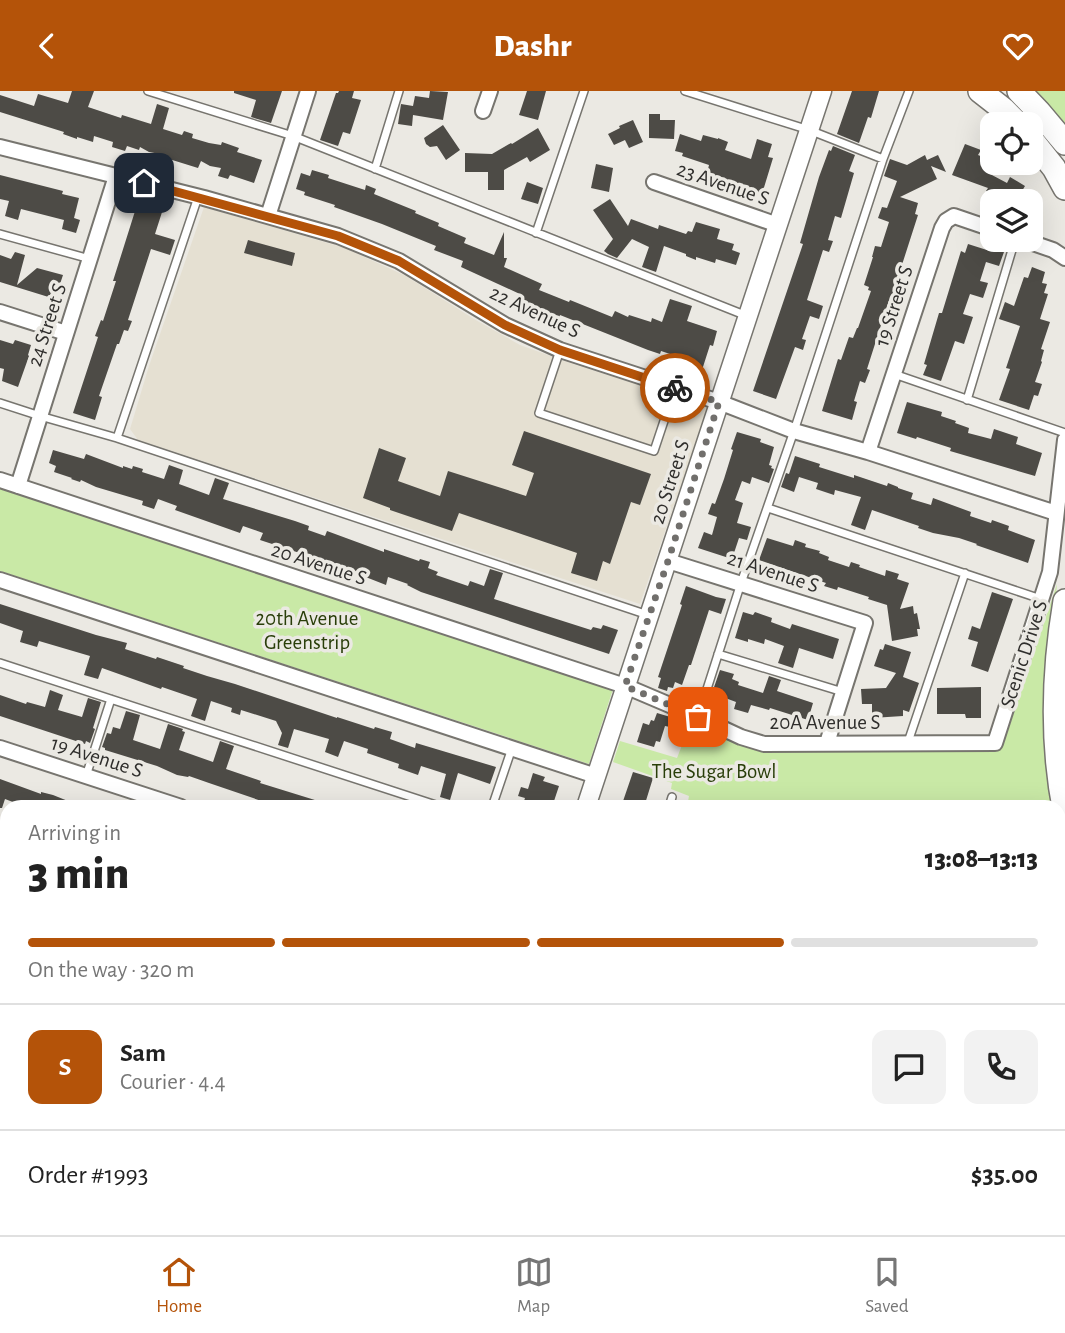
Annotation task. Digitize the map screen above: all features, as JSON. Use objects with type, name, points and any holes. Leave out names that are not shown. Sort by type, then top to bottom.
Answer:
[{"type":"main road","points":[[981,91],[1006,112]]},
{"type":"main road","points":[[1019,91],[1065,143]]},
{"type":"main road","points":[[1043,154],[1065,188]]},
{"type":"main road","name":"Scenic Drive S","points":[[1063,800],[1057,762],[1055,719],[1058,657],[1065,601]]},
{"type":"street","points":[[268,216],[308,91]]},
{"type":"street","points":[[483,111],[490,91]]},
{"type":"street","name":"20 Street S","points":[[588,800],[822,91]]},
{"type":"street","name":"22 Avenue S","points":[[0,147],[338,236],[399,261],[505,325],[560,350],[719,402],[794,431],[869,451],[1056,513]]},
{"type":"street","name":"24 Street S","points":[[18,486],[116,176]]},
{"type":"street","name":"23 Avenue S","points":[[654,182],[778,225]]},
{"type":"street","name":"19 Street S","points":[[869,451],[942,228],[946,221],[954,216],[980,225]]},
{"type":"street","points":[[1043,247],[1065,258]]},
{"type":"street","points":[[0,311],[66,333]]},
{"type":"street","name":"Scenic Drive S","points":[[995,743],[1050,572],[1065,440]]},
{"type":"street","name":"20 Avenue S","points":[[0,481],[625,686]]},
{"type":"street","name":"21 Avenue S","points":[[668,561],[865,624],[843,692]]},
{"type":"street","points":[[0,580],[596,776]]},
{"type":"street","name":"20A Avenue S","points":[[625,686],[741,737],[764,744],[995,743]]},
{"type":"street","points":[[827,743],[843,692]]},
{"type":"street","name":"19 Avenue S","points":[[0,748],[160,800]]},
{"type":"lane","points":[[148,91],[293,136],[748,316]]},
{"type":"lane","points":[[374,169],[399,91]]},
{"type":"lane","points":[[536,233],[584,91]]},
{"type":"lane","points":[[685,91],[809,130],[883,159]]},
{"type":"lane","points":[[698,717],[883,159],[909,91]]},
{"type":"lane","points":[[117,438],[198,197]]},
{"type":"lane","points":[[0,234],[90,259]]},
{"type":"lane","points":[[967,400],[1011,252]]},
{"type":"lane","points":[[560,350],[539,413],[654,451],[675,388]]},
{"type":"lane","points":[[894,375],[1065,433]]},
{"type":"lane","points":[[0,403],[117,438],[649,615]]},
{"type":"lane","points":[[768,508],[1041,599]]},
{"type":"lane","points":[[908,742],[965,573]]},
{"type":"lane","points":[[718,654],[843,692]]},
{"type":"lane","points":[[0,663],[421,800]]},
{"type":"lane","points":[[86,776],[111,699]]},
{"type":"lane","points":[[494,800],[512,748]]},
{"type":"shaded area","points":[[204,207],[345,248],[406,276],[520,345],[708,407],[640,604],[138,440],[130,429]]},
{"type":"green space","points":[[1034,91],[1065,91],[1065,128]]},
{"type":"green space","name":"20th Avenue Greenstrip","points":[[0,487],[613,689],[589,764],[0,571]]},
{"type":"green space","name":"The Sugar Bowl","points":[[1057,584],[1048,687],[1056,800],[688,800],[689,796],[671,789],[672,783],[613,762],[620,741],[677,758],[691,722],[766,752],[996,750],[1003,745]]},
{"type":"building","points":[[72,91],[94,91],[88,107],[151,124],[157,104],[169,108],[163,129],[182,135],[184,131],[193,134],[192,138],[209,143],[221,145],[222,142],[239,148],[237,152],[262,160],[254,183],[230,175],[228,179],[218,176],[221,168],[201,161],[198,168],[169,159],[167,165],[158,162],[160,154],[140,147],[139,150],[127,146],[125,151],[112,147],[113,142],[94,136],[93,142],[77,139],[63,134],[64,132],[0,112],[0,95],[34,106],[38,94],[68,103]]},
{"type":"building","points":[[234,91],[282,91],[271,123],[251,117],[256,100]]},
{"type":"building","points":[[339,91],[354,91],[352,98],[361,100],[350,134],[343,132],[338,146],[320,140]]},
{"type":"building","points":[[430,91],[448,92],[443,120],[413,115],[412,126],[398,124],[401,104],[413,106],[415,96],[429,98]]},
{"type":"building","points":[[527,91],[546,91],[538,120],[519,115]]},
{"type":"building","points":[[852,91],[879,91],[871,118],[868,117],[859,143],[837,134]]},
{"type":"building","points":[[649,114],[660,114],[660,120],[675,120],[674,139],[649,138]]},
{"type":"building","points":[[633,120],[643,142],[629,148],[625,140],[614,145],[608,134]]},
{"type":"building","points":[[443,125],[460,150],[446,160],[437,146],[430,147],[424,138]]},
{"type":"building","points":[[538,128],[550,150],[530,162],[527,157],[504,170],[504,190],[488,190],[488,172],[465,172],[465,153],[492,154]]},
{"type":"building","points":[[680,134],[701,141],[703,135],[718,138],[728,142],[725,150],[751,159],[757,139],[772,144],[768,157],[773,158],[762,194],[707,173],[709,165],[675,151]]},
{"type":"building","points":[[965,144],[980,150],[980,175],[992,175],[1007,183],[1010,177],[1025,186],[1023,189],[987,189],[952,175]]},
{"type":"building","points":[[833,146],[855,155],[849,171],[854,173],[841,218],[835,216],[828,240],[833,241],[829,252],[823,250],[807,300],[823,306],[819,319],[810,316],[802,339],[806,340],[803,350],[795,347],[776,399],[753,391],[803,244],[800,243],[819,177]]},
{"type":"building","points":[[925,155],[927,160],[938,155],[946,172],[931,166],[937,179],[900,197],[918,203],[915,214],[918,215],[902,271],[893,298],[890,297],[867,369],[870,370],[865,383],[860,381],[852,420],[822,411],[838,359],[841,360],[849,337],[853,338],[858,328],[871,291],[864,285],[875,246],[881,247],[889,222],[878,218],[882,207],[887,208],[897,181],[884,176],[890,159],[907,165]]},
{"type":"building","points":[[596,164],[613,168],[609,192],[591,188]]},
{"type":"building","points":[[312,170],[365,190],[366,185],[376,189],[374,194],[416,211],[415,213],[439,223],[438,226],[466,238],[464,243],[494,255],[504,232],[504,258],[507,258],[504,267],[542,284],[539,290],[569,302],[570,300],[612,317],[615,311],[651,322],[652,318],[662,322],[670,299],[692,306],[687,321],[717,331],[702,370],[678,361],[679,357],[648,350],[520,301],[522,295],[461,267],[463,261],[434,250],[436,246],[304,195],[305,192],[296,189],[301,173],[310,176]]},
{"type":"building","points":[[0,175],[63,191],[62,194],[79,198],[74,218],[80,220],[76,233],[62,229],[64,220],[21,209],[18,220],[5,216],[9,201],[0,199]]},
{"type":"building","points":[[527,182],[543,188],[538,204],[521,199]]},
{"type":"building","points":[[610,199],[628,226],[631,219],[658,229],[659,225],[686,234],[688,231],[692,232],[696,222],[720,229],[717,239],[734,244],[732,250],[740,253],[736,265],[716,259],[715,263],[696,257],[696,260],[664,246],[656,272],[642,267],[649,247],[632,239],[617,258],[608,254],[604,251],[613,239],[593,210]]},
{"type":"building","points":[[142,202],[163,209],[155,234],[175,240],[170,255],[151,249],[128,320],[132,321],[128,331],[124,330],[117,344],[99,396],[102,397],[95,420],[73,413],[98,337],[95,336],[101,320],[103,321],[116,281],[113,281],[136,208],[140,209]]},
{"type":"building","points":[[248,240],[295,253],[292,266],[244,253]]},
{"type":"building","points":[[968,244],[980,248],[980,252],[1004,252],[999,266],[986,262],[980,281],[988,283],[983,298],[970,294],[963,314],[973,317],[964,344],[955,341],[941,381],[923,375],[927,365],[924,364],[961,251],[965,253]]},
{"type":"building","points":[[15,252],[25,255],[17,285],[37,268],[63,275],[55,299],[0,282],[0,255],[11,259]]},
{"type":"building","points":[[1032,267],[1045,272],[1042,283],[1047,284],[1044,293],[1048,294],[1040,319],[1050,322],[1041,349],[1044,350],[1042,362],[1035,382],[1042,384],[1038,396],[1034,395],[1029,410],[999,400],[1010,369],[1006,368],[1020,326],[999,319],[1005,302],[1014,306],[1024,277],[1028,278]]},
{"type":"building","points":[[0,340],[13,344],[15,340],[31,345],[18,387],[2,381],[4,369],[0,368]]},
{"type":"building","points":[[907,402],[942,412],[941,416],[969,428],[968,433],[991,439],[994,429],[1018,437],[1016,444],[1042,453],[1035,476],[950,451],[951,448],[917,437],[916,439],[897,433]]},
{"type":"building","points":[[524,431],[651,474],[640,505],[631,502],[610,564],[603,561],[597,581],[571,573],[577,553],[459,513],[452,531],[363,498],[379,448],[406,458],[398,481],[440,496],[448,471],[526,496],[534,473],[512,465]]},
{"type":"building","points":[[737,432],[761,439],[760,442],[774,447],[769,465],[774,469],[769,483],[752,477],[750,484],[742,481],[735,500],[743,503],[737,523],[751,527],[747,540],[739,538],[732,559],[698,548],[704,532],[712,535],[717,517],[708,514],[712,503],[715,504],[724,479]]},
{"type":"building","points":[[53,450],[84,459],[86,454],[123,468],[132,469],[133,466],[164,479],[169,465],[183,470],[179,484],[209,495],[215,478],[229,483],[223,499],[309,526],[308,530],[325,536],[327,531],[384,552],[384,549],[430,562],[428,568],[438,572],[436,575],[468,586],[470,581],[484,586],[490,569],[503,573],[494,599],[591,630],[593,627],[601,629],[603,625],[618,630],[609,654],[421,592],[388,577],[386,585],[358,572],[332,563],[331,566],[317,562],[318,559],[260,540],[263,533],[243,526],[240,533],[175,510],[177,506],[158,499],[154,509],[142,505],[143,501],[71,479],[54,472],[56,466],[49,463]]},
{"type":"building","points":[[795,456],[854,478],[854,475],[887,486],[888,483],[913,493],[911,499],[931,505],[933,498],[971,512],[970,516],[1009,526],[1008,530],[1035,540],[1028,563],[959,538],[918,528],[919,526],[872,510],[865,530],[851,525],[861,497],[835,490],[834,495],[816,489],[818,483],[799,477],[794,492],[781,487]]},
{"type":"building","points":[[767,538],[793,546],[795,540],[806,544],[805,547],[820,551],[819,553],[829,557],[828,560],[849,567],[851,562],[885,576],[886,570],[899,574],[897,579],[909,583],[900,609],[913,606],[920,629],[917,629],[918,636],[892,641],[887,605],[838,587],[837,590],[824,586],[826,583],[759,560]]},
{"type":"building","points":[[686,586],[726,599],[721,614],[709,610],[682,685],[675,682],[673,688],[668,687],[667,691],[658,688],[661,678],[658,677]]},
{"type":"building","points":[[992,592],[1013,599],[988,672],[971,666],[978,642],[968,639],[972,626],[980,629]]},
{"type":"building","points":[[0,604],[127,643],[125,649],[156,659],[157,657],[207,676],[337,718],[392,732],[390,739],[415,748],[416,743],[496,767],[490,784],[458,773],[450,800],[440,797],[446,774],[421,766],[418,775],[398,768],[399,764],[367,753],[368,749],[344,741],[338,757],[325,752],[329,739],[294,729],[288,748],[278,745],[282,733],[276,721],[241,710],[240,715],[231,712],[232,708],[211,701],[205,721],[191,716],[197,699],[102,668],[98,679],[84,675],[90,656],[39,641],[37,647],[20,642],[23,631],[0,623]]},
{"type":"building","points":[[743,612],[753,615],[755,612],[772,618],[771,622],[790,629],[792,624],[839,639],[833,659],[799,648],[793,668],[778,663],[784,646],[765,639],[764,644],[735,638]]},
{"type":"building","points":[[885,644],[911,652],[903,677],[919,683],[909,712],[903,710],[903,716],[872,718],[872,704],[862,704],[861,689],[886,688],[896,673],[874,666],[880,649],[883,650]]},
{"type":"building","points":[[720,670],[734,674],[732,679],[739,682],[738,685],[763,693],[769,676],[781,680],[777,691],[813,703],[808,720],[751,705],[748,713],[734,709],[736,702],[712,693]]},
{"type":"building","points":[[981,687],[981,718],[966,718],[965,714],[937,714],[937,688]]},
{"type":"building","points":[[50,690],[63,695],[58,710],[82,717],[88,698],[101,702],[90,743],[86,741],[85,744],[0,716],[0,695],[45,707]]},
{"type":"building","points":[[126,711],[140,715],[133,740],[160,749],[168,724],[183,729],[185,732],[179,750],[213,762],[220,741],[234,746],[226,769],[315,800],[259,800],[105,750],[102,747],[107,733],[111,734],[113,727],[120,729]]},
{"type":"building","points":[[657,713],[677,719],[675,728],[665,726],[660,742],[656,741],[654,747],[637,742],[643,723],[649,725]]},
{"type":"building","points":[[633,772],[653,778],[646,800],[623,800]]},
{"type":"building","points":[[533,773],[545,777],[543,781],[559,786],[554,800],[524,800],[518,796],[521,787],[528,789]]},
{"type":"building","points":[[0,779],[66,800],[5,799],[0,800]]},
{"type":"way so far","points":[[675,388],[719,402],[625,686],[698,717]]},
{"type":"route","points":[[144,183],[338,236],[399,261],[505,325],[560,350],[675,388]]}]
